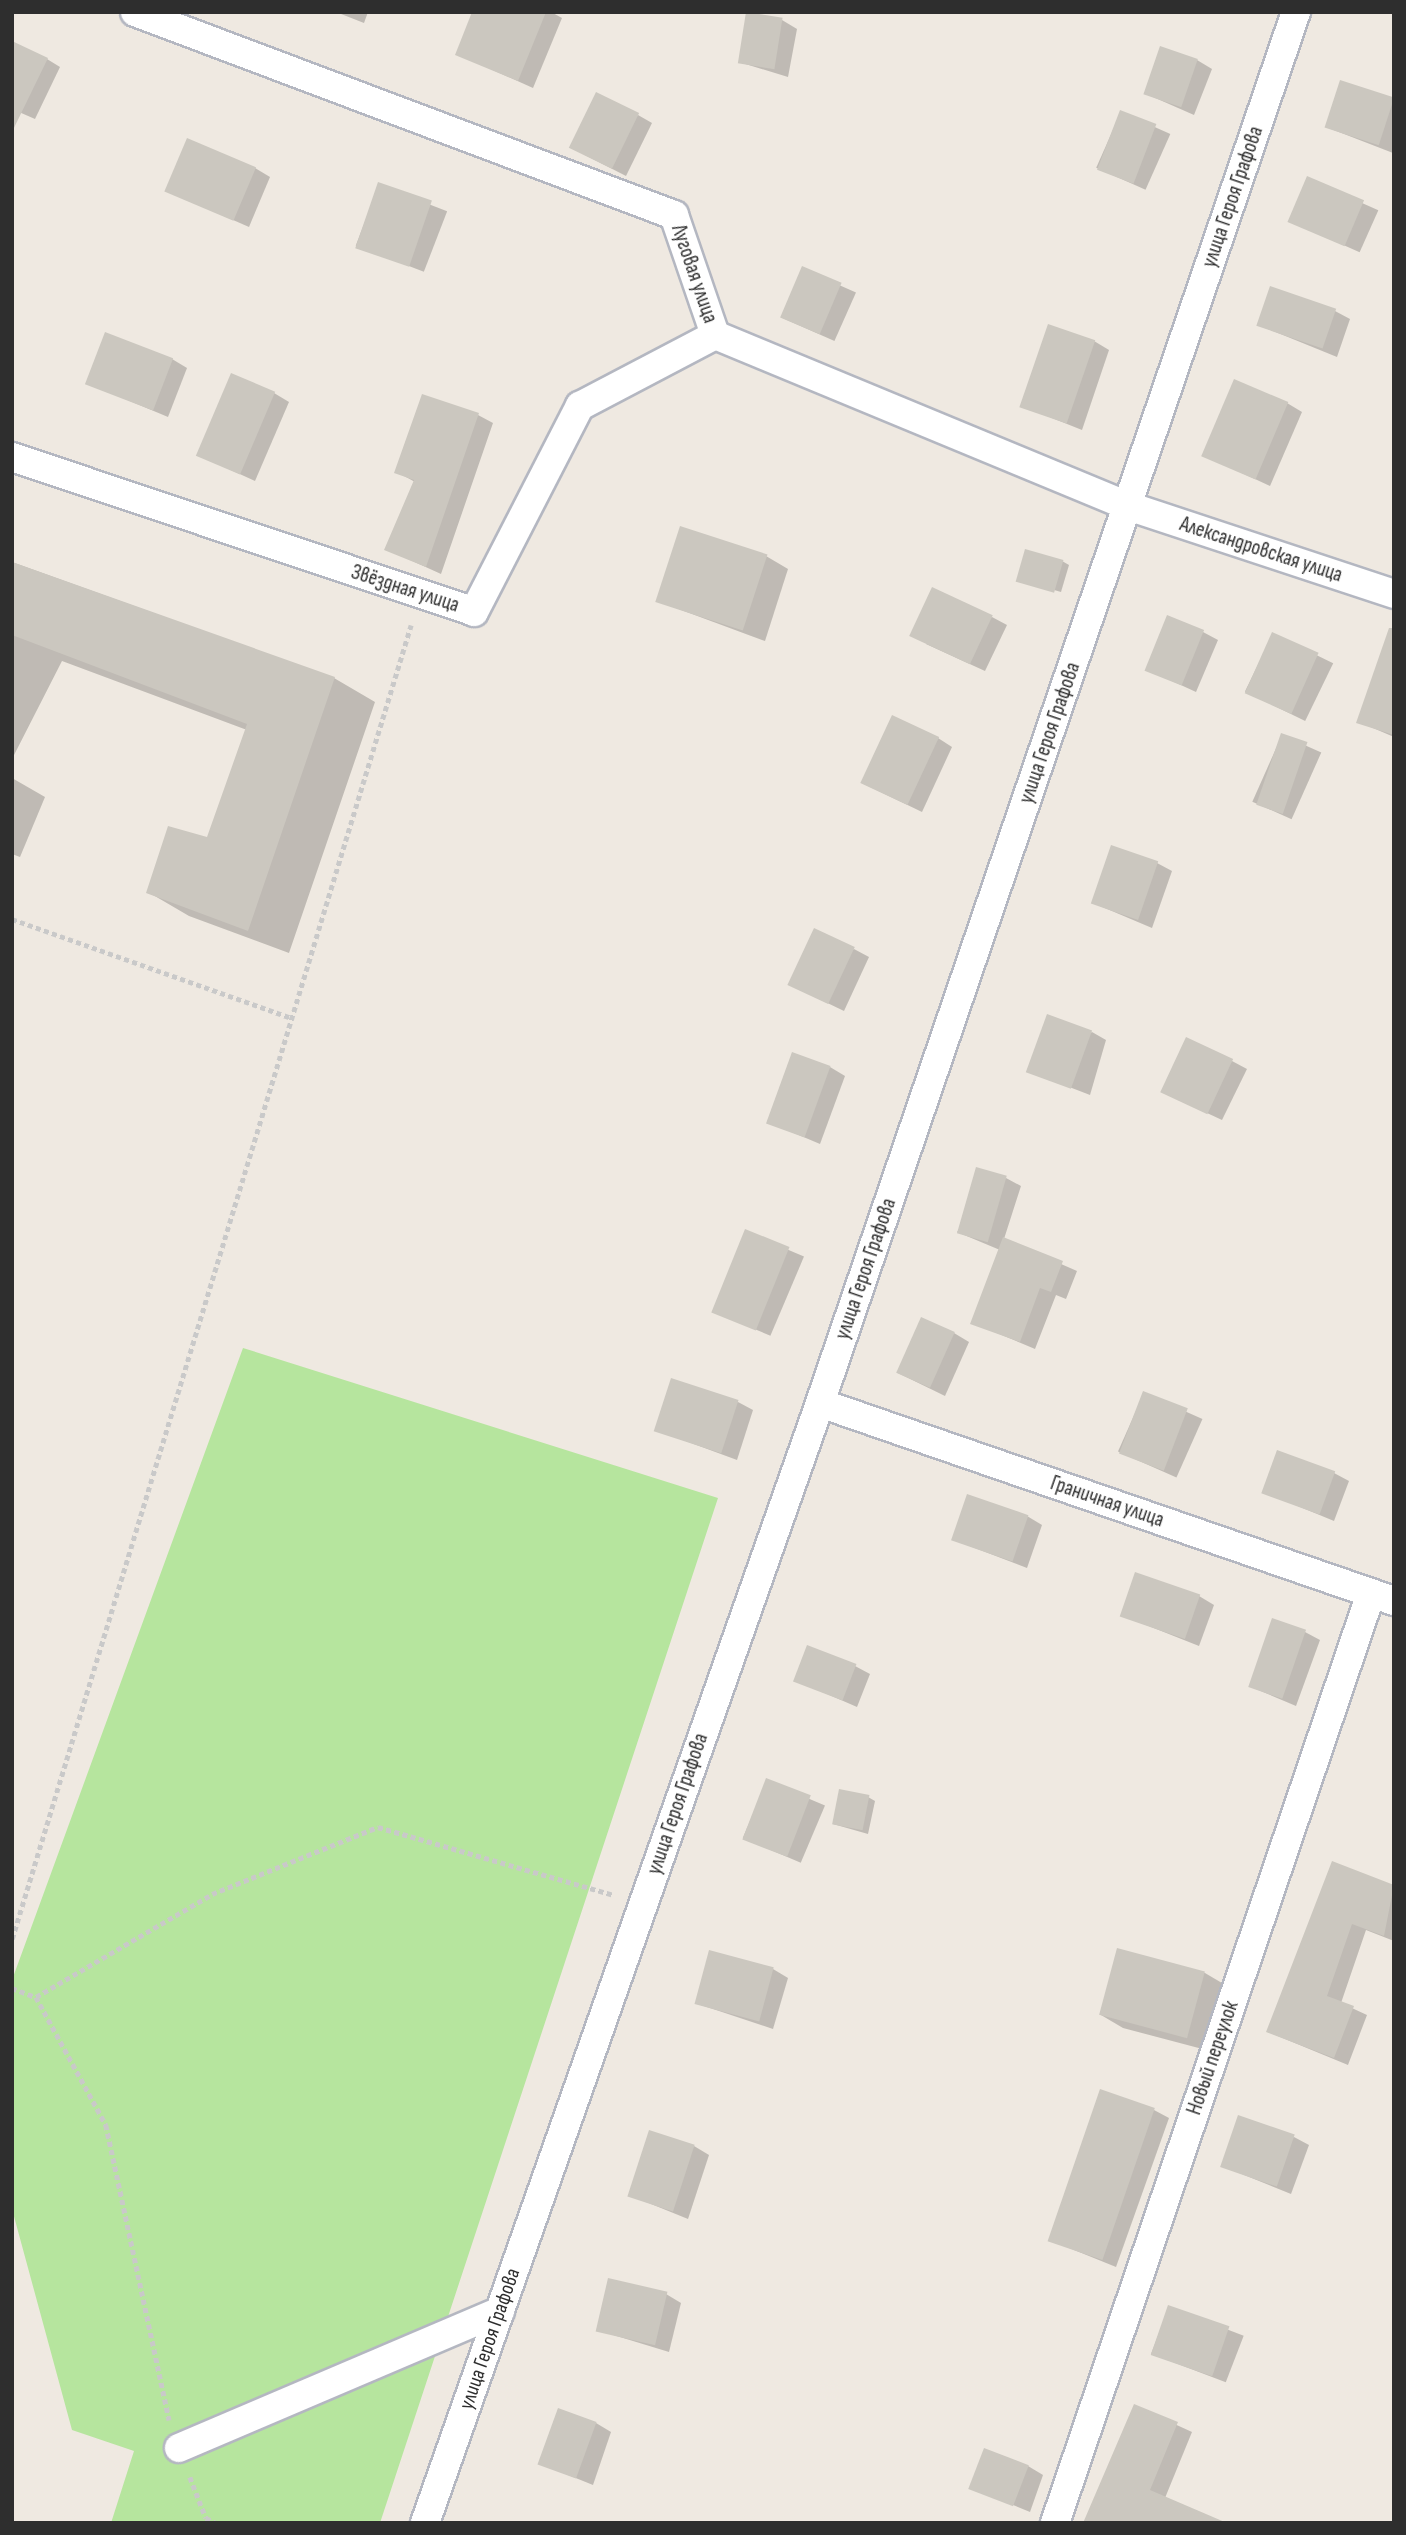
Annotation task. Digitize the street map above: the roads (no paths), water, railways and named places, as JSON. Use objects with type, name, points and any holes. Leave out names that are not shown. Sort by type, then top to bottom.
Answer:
[{"type":"street","name":"Луговая улица","points":[[135,12],[674,215],[715,335],[1128,506]]},
{"type":"street","name":"улица Героя Графова","points":[[425,2523],[820,1403],[1296,12]]},
{"type":"street","name":"Звёздная улица","points":[[12,457],[474,612],[580,406],[715,335]]},
{"type":"street","name":"Александровская улица","points":[[1128,506],[1394,594]]},
{"type":"street","name":"Граничная улица","points":[[820,1403],[1382,1597]]},
{"type":"street","name":"Новый переулок","points":[[1055,2523],[1382,1597]]},
{"type":"street","points":[[179,2448],[500,2311]]}]
